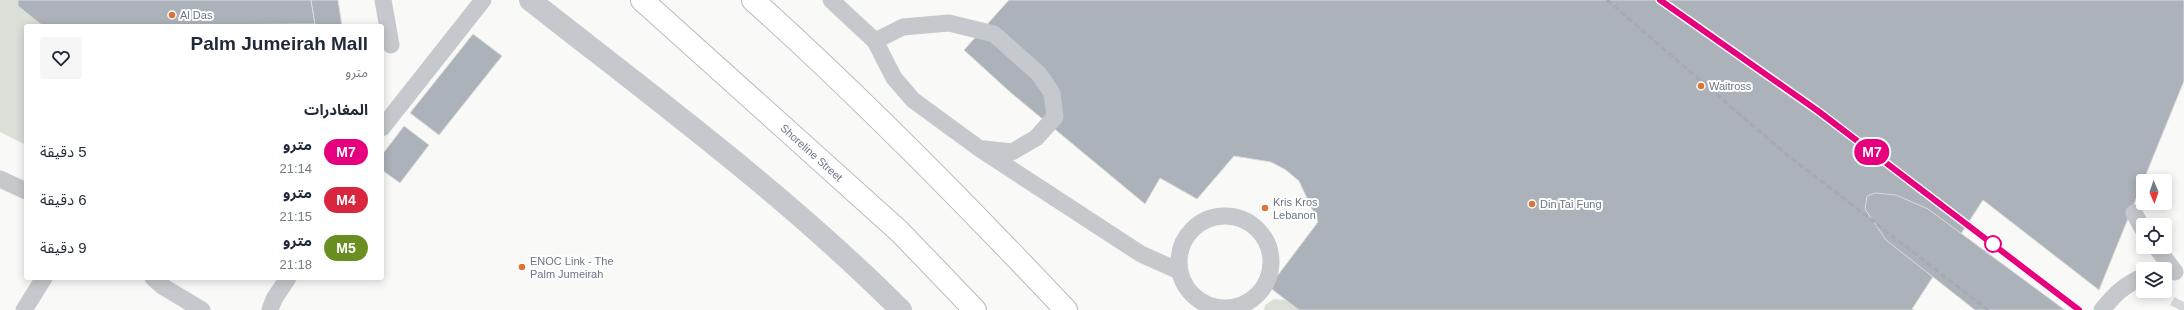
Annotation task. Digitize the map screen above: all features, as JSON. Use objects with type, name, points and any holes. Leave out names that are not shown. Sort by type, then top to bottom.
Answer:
[{"type":"main road","name":"Shoreline Street","points":[[642,0],[900,232],[975,310]]},
{"type":"main road","points":[[753,0],[824,64],[892,130],[960,198],[1066,310]]},
{"type":"street","points":[[530,0],[768,188],[838,249],[901,310]]},
{"type":"lane","points":[[383,0],[391,45]]},
{"type":"lane","points":[[384,126],[483,0]]},
{"type":"lane","points":[[831,0],[875,41],[894,78],[913,100],[980,149],[1140,254],[1179,270],[1186,286],[1196,297],[1210,306],[1226,308],[1241,305],[1255,297],[1265,284],[1270,269],[1270,253],[1261,234],[1245,221],[1231,216],[1216,217],[1203,222],[1191,231],[1183,242],[1179,256],[1179,270]]},
{"type":"lane","points":[[875,41],[903,27],[949,23],[994,34],[1039,74],[1052,93],[1055,117],[1036,138],[1012,152],[980,149]]},
{"type":"lane","points":[[0,179],[24,191]]},
{"type":"lane","points":[[2134,213],[2137,218]]},
{"type":"lane","points":[[2161,254],[2175,273]]},
{"type":"lane","points":[[24,310],[43,280]]},
{"type":"lane","points":[[155,280],[162,286],[202,310]]},
{"type":"lane","points":[[270,310],[274,299],[287,280]]},
{"type":"lane","points":[[2102,310],[2111,298],[2129,282],[2136,280]]},
{"type":"shaded area","points":[[0,0],[18,0],[43,24],[24,24],[24,144],[0,132]]},
{"type":"shaded area","points":[[1274,299],[1286,300],[1299,310],[1264,310],[1265,305]]},
{"type":"building","name":"Al Das","points":[[18,0],[311,0],[315,24],[40,24],[18,6]]},
{"type":"building","points":[[311,0],[338,0],[342,24],[315,24]]},
{"type":"building","points":[[1009,0],[2184,0],[2184,81],[2146,174],[2136,174],[2136,199],[2099,290],[1983,200],[1912,309],[1914,310],[1299,310],[1269,287],[1318,222],[1299,181],[1286,170],[1271,162],[1234,156],[1197,199],[1160,178],[1145,204],[1010,92],[964,50]]},
{"type":"building","points":[[473,34],[502,56],[439,135],[410,113]]},
{"type":"building","points":[[404,126],[429,145],[400,183],[384,171],[384,152]]},
{"type":"building","points":[[1875,193],[1896,195],[1928,209],[2065,310],[1975,310],[1886,240],[1865,209],[1867,196]]},
{"type":"tunnel","points":[[2180,310],[2184,302]]},
{"type":"railway","points":[[1607,0],[1786,154],[1988,310]]},
{"type":"railway","points":[[1660,0],[1819,111],[2079,310]]},
{"type":"metro line","name":"M7","points":[[1660,0],[1818,111],[2079,310]]},
{"type":"place","name":"Al Das","points":[[172,15]]},
{"type":"place","name":"Waitross","points":[[1701,86]]},
{"type":"place","name":"Din Tai Fung","points":[[1532,204]]},
{"type":"place","name":"Kris Kros Lebanon","points":[[1265,208]]},
{"type":"place","name":"ENOC Link - The Palm Jumeirah","points":[[522,267]]}]
